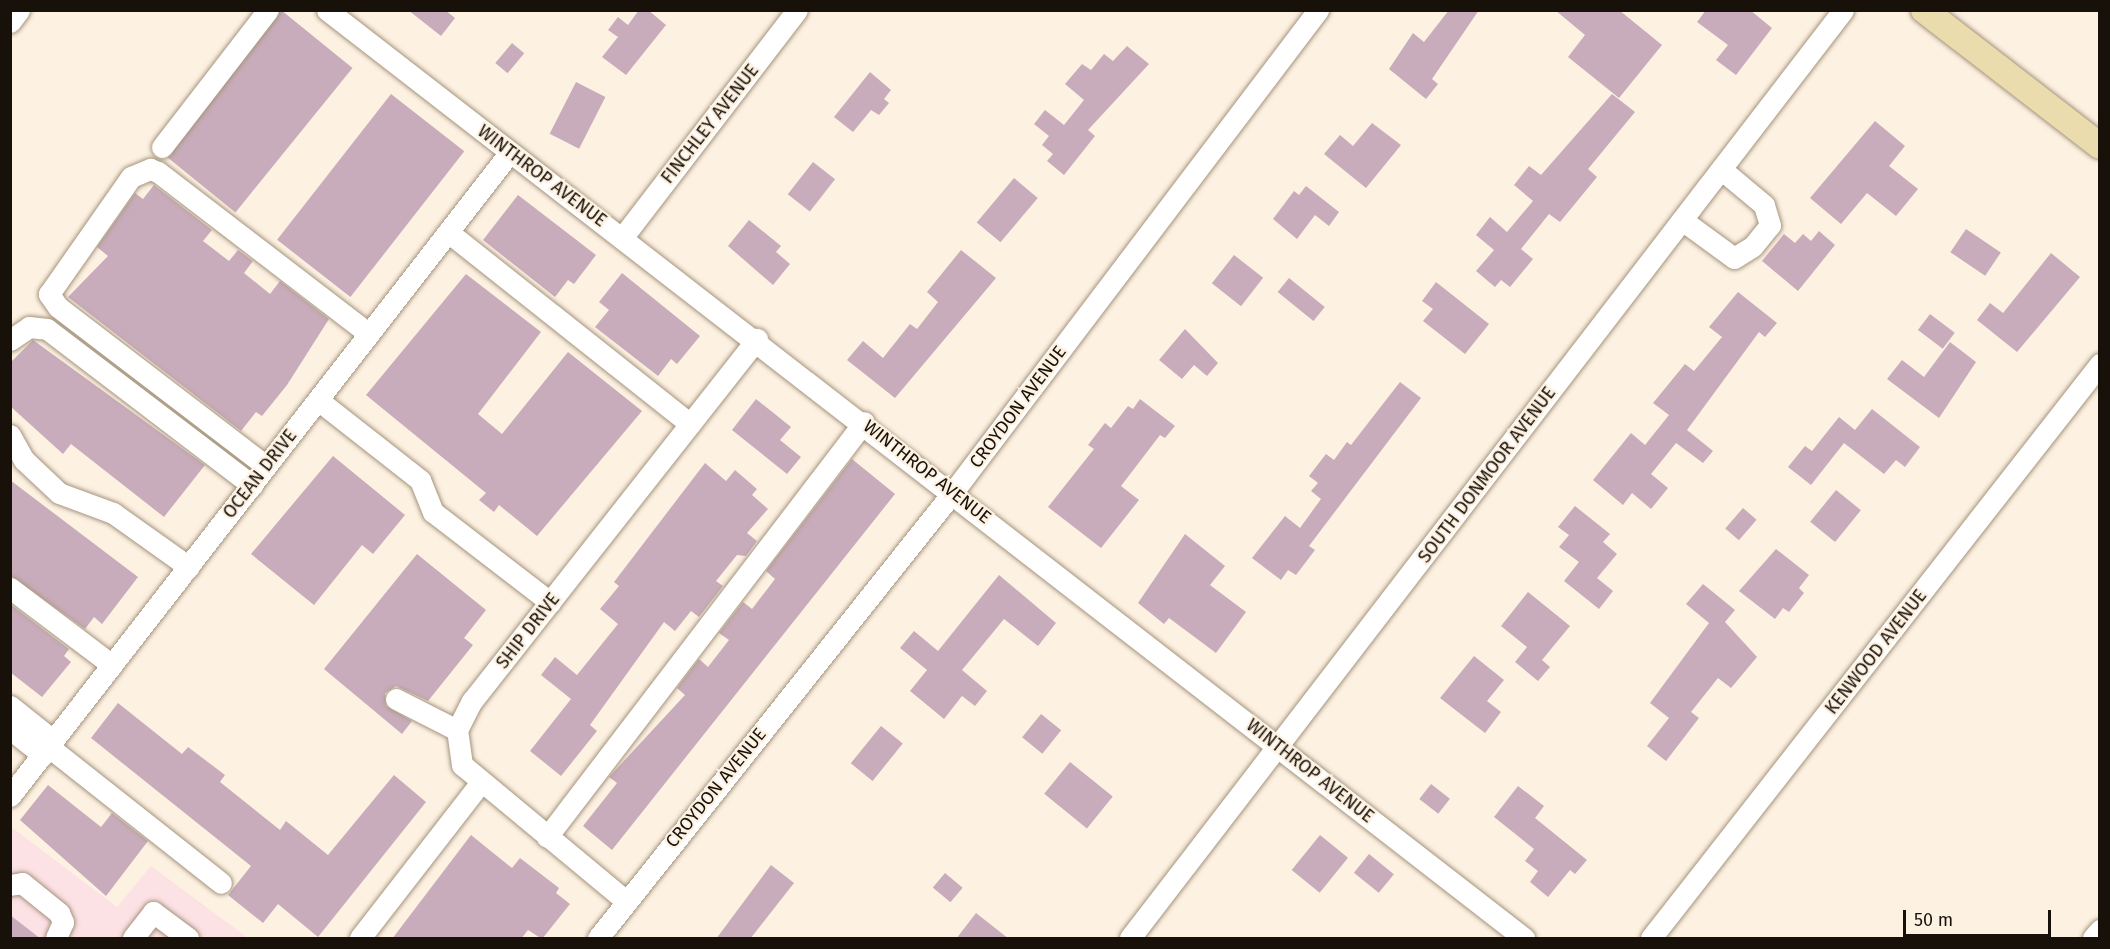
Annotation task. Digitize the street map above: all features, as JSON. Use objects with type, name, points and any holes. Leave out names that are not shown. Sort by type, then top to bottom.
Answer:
[{"type":"main road","points":[[1924,10],[2100,146]]},
{"type":"street","points":[[10,21],[19,10]]},
{"type":"street","points":[[162,147],[268,10]]},
{"type":"street","name":"WINTHROP AVENUE","points":[[327,10],[864,422],[1524,939]]},
{"type":"street","name":"FINCHLEY AVENUE","points":[[622,238],[797,10]]},
{"type":"street","name":"CROYDON AVENUE","points":[[598,939],[953,492],[1318,10]]},
{"type":"street","name":"SOUTH DONMOOR AVENUE","points":[[1130,939],[1843,10]]},
{"type":"street","name":"OCEAN DRIVE","points":[[10,796],[510,152]]},
{"type":"street","points":[[266,466],[58,307],[49,294],[48,287],[131,177],[150,169],[158,172],[369,334]]},
{"type":"street","points":[[1682,220],[1734,258],[1753,246],[1770,225],[1764,205],[1721,169]]},
{"type":"street","points":[[448,232],[690,424]]},
{"type":"street","points":[[10,340],[29,327],[47,329],[252,485]]},
{"type":"street","name":"SHIP DRIVE","points":[[456,730],[472,701],[757,339]]},
{"type":"street","name":"KENWOOD AVENUE","points":[[1651,939],[2100,364]]},
{"type":"street","points":[[318,400],[420,480],[433,512],[550,602]]},
{"type":"street","points":[[547,837],[864,422]]},
{"type":"street","points":[[10,435],[31,468],[60,493],[113,513],[189,567]]},
{"type":"street","points":[[10,588],[112,665]]},
{"type":"street","points":[[396,699],[456,730],[462,765],[626,901]]},
{"type":"street","points":[[10,706],[48,748],[221,883]]},
{"type":"street","points":[[10,729],[48,748]]},
{"type":"street","points":[[360,939],[481,782]]},
{"type":"street","points":[[10,885],[22,883],[59,913],[63,922],[56,939]]},
{"type":"street","points":[[133,939],[153,912],[188,939]]},
{"type":"street","points":[[2093,939],[2100,930]]},
{"type":"shaded area","points":[[10,826],[117,907],[151,866],[248,938],[11,938]]},
{"type":"building","points":[[281,10],[352,68],[235,212],[164,155]]},
{"type":"building","points":[[408,10],[445,10],[455,18],[441,36]]},
{"type":"building","points":[[639,10],[648,10],[666,25],[626,75],[602,57],[618,37],[608,30],[618,17],[628,25]]},
{"type":"building","points":[[1449,10],[1479,10],[1432,79],[1438,84],[1426,99],[1389,69],[1413,33],[1424,42]]},
{"type":"building","points":[[1555,10],[1619,10],[1662,45],[1619,98],[1568,57],[1585,35]]},
{"type":"building","points":[[1706,10],[1750,10],[1772,28],[1736,75],[1716,60],[1728,45],[1697,22]]},
{"type":"building","points":[[512,43],[524,53],[508,73],[495,63]]},
{"type":"building","points":[[1127,46],[1149,64],[1088,130],[1095,136],[1064,175],[1047,161],[1053,154],[1042,145],[1049,136],[1034,124],[1045,110],[1064,125],[1084,100],[1065,84],[1082,64],[1091,70],[1104,54],[1113,61]]},
{"type":"building","points":[[870,72],[891,90],[884,99],[889,103],[879,115],[871,110],[853,132],[834,117]]},
{"type":"building","points":[[576,82],[605,97],[579,149],[550,134]]},
{"type":"building","points":[[391,94],[464,151],[350,297],[277,240]]},
{"type":"building","points":[[1612,94],[1635,112],[1588,169],[1597,177],[1560,222],[1549,214],[1521,249],[1533,259],[1510,287],[1501,280],[1495,287],[1476,271],[1494,250],[1476,235],[1490,217],[1507,232],[1533,201],[1514,185],[1529,166],[1541,175]]},
{"type":"building","points":[[1875,121],[1905,146],[1889,166],[1918,189],[1896,216],[1867,193],[1841,224],[1810,198]]},
{"type":"building","points":[[1372,123],[1401,145],[1366,188],[1324,154],[1340,135],[1353,146]]},
{"type":"building","points":[[813,162],[835,179],[810,212],[788,194]]},
{"type":"building","points":[[1014,178],[1038,198],[1000,242],[977,222]]},
{"type":"building","points":[[154,185],[212,230],[203,241],[229,261],[238,250],[253,261],[244,273],[270,294],[280,281],[329,319],[287,385],[262,416],[256,412],[241,431],[68,297],[108,256],[97,247],[135,193],[143,199]]},
{"type":"building","points":[[1306,186],[1339,212],[1329,226],[1315,215],[1297,239],[1273,219],[1294,191],[1299,195]]},
{"type":"building","points":[[518,195],[596,255],[574,284],[568,280],[555,297],[483,240]]},
{"type":"building","points":[[749,220],[781,246],[776,252],[790,264],[773,285],[728,246]]},
{"type":"building","points":[[1966,229],[2001,252],[1985,276],[1950,252]]},
{"type":"building","points":[[1819,231],[1835,245],[1798,291],[1762,261],[1784,234],[1795,243],[1803,234],[1811,241]]},
{"type":"building","points":[[961,250],[996,278],[895,398],[847,360],[863,341],[883,358],[910,324],[917,329],[938,302],[927,292]]},
{"type":"building","points":[[2051,253],[2080,277],[2017,352],[1977,320],[1990,303],[2003,313]]},
{"type":"building","points":[[1234,255],[1263,278],[1241,306],[1212,283]]},
{"type":"building","points":[[622,273],[700,336],[677,364],[671,359],[658,376],[595,327],[609,310],[599,302]]},
{"type":"building","points":[[466,274],[541,332],[478,414],[502,434],[568,352],[642,411],[537,536],[499,505],[494,512],[479,500],[486,493],[366,395]]},
{"type":"building","points":[[1289,278],[1325,307],[1313,321],[1278,292]]},
{"type":"building","points":[[1436,282],[1489,324],[1465,354],[1423,321],[1433,309],[1422,301]]},
{"type":"building","points":[[1738,292],[1777,323],[1765,337],[1759,332],[1687,430],[1713,451],[1703,463],[1676,443],[1651,474],[1668,488],[1651,509],[1632,493],[1623,505],[1593,480],[1631,433],[1645,445],[1669,415],[1653,403],[1685,364],[1694,371],[1722,337],[1709,327]]},
{"type":"building","points":[[1930,314],[1955,333],[1943,349],[1918,330]]},
{"type":"building","points":[[1185,329],[1218,363],[1207,376],[1194,365],[1182,379],[1159,360]]},
{"type":"building","points":[[33,340],[205,465],[164,517],[71,444],[63,454],[10,406],[10,363]]},
{"type":"building","points":[[1950,342],[1976,362],[1939,418],[1887,379],[1902,360],[1924,377]]},
{"type":"building","points":[[1400,382],[1421,398],[1309,546],[1315,550],[1296,575],[1288,570],[1281,580],[1252,558],[1285,516],[1300,528],[1321,499],[1311,491],[1318,483],[1309,476],[1326,454],[1334,460],[1347,442],[1351,445]]},
{"type":"building","points":[[756,399],[791,427],[780,440],[801,457],[787,474],[732,430]]},
{"type":"building","points":[[1140,399],[1175,426],[1165,438],[1160,435],[1121,486],[1139,500],[1101,548],[1048,507],[1094,449],[1088,445],[1105,423],[1111,428],[1128,406],[1133,409]]},
{"type":"building","points":[[1872,409],[1920,447],[1905,467],[1896,460],[1884,474],[1844,443],[1811,485],[1788,467],[1805,446],[1812,451],[1839,417],[1855,430]]},
{"type":"building","points":[[333,456],[405,515],[373,554],[362,545],[314,605],[251,554]]},
{"type":"building","points":[[852,459],[895,494],[612,850],[583,826],[617,783],[609,777],[685,695],[677,688],[699,659],[708,667],[729,640],[719,633],[743,602],[752,609],[775,579],[766,571]]},
{"type":"building","points":[[705,463],[726,481],[735,470],[757,489],[752,495],[768,509],[747,533],[757,541],[746,556],[737,555],[716,581],[723,586],[699,617],[691,611],[675,631],[664,622],[590,725],[597,731],[561,776],[530,751],[571,699],[541,675],[555,657],[577,675],[618,624],[600,609],[619,586],[614,582]]},
{"type":"building","points":[[10,480],[138,577],[102,624],[94,617],[85,629],[10,575]]},
{"type":"building","points":[[1836,490],[1861,510],[1835,542],[1810,522]]},
{"type":"building","points":[[1575,506],[1610,534],[1603,542],[1617,554],[1597,578],[1613,591],[1599,609],[1564,581],[1579,562],[1559,547],[1569,535],[1558,527]]},
{"type":"building","points":[[1743,508],[1757,520],[1739,540],[1725,528]]},
{"type":"building","points":[[1185,534],[1225,566],[1210,585],[1246,612],[1216,653],[1169,618],[1164,624],[1138,603]]},
{"type":"building","points":[[1776,549],[1809,575],[1799,588],[1804,593],[1789,612],[1783,608],[1775,619],[1739,591]]},
{"type":"building","points":[[417,554],[486,610],[464,638],[473,645],[428,701],[396,686],[385,693],[386,706],[412,721],[402,734],[324,669]]},
{"type":"building","points":[[999,575],[1056,623],[1038,646],[1004,619],[962,670],[987,691],[975,706],[962,696],[944,719],[910,691],[927,670],[900,648],[914,631],[938,651]]},
{"type":"building","points":[[1703,584],[1735,610],[1725,622],[1757,657],[1731,688],[1718,678],[1691,712],[1699,718],[1666,761],[1647,746],[1669,718],[1650,703],[1709,623],[1686,604]]},
{"type":"building","points":[[1528,592],[1570,626],[1542,660],[1550,667],[1538,681],[1515,662],[1527,647],[1501,626]]},
{"type":"building","points":[[10,604],[69,649],[64,656],[71,662],[42,697],[10,672]]},
{"type":"building","points":[[1474,656],[1504,680],[1487,701],[1501,712],[1485,733],[1440,698]]},
{"type":"building","points":[[118,703],[182,754],[188,747],[225,775],[220,782],[280,830],[286,821],[328,855],[394,775],[426,802],[318,937],[278,904],[263,923],[228,895],[251,866],[91,738]]},
{"type":"building","points":[[1041,714],[1061,730],[1042,754],[1022,737]]},
{"type":"building","points":[[881,726],[903,744],[873,781],[851,763]]},
{"type":"building","points":[[1070,762],[1113,797],[1087,828],[1044,794]]},
{"type":"building","points":[[1431,784],[1450,799],[1438,814],[1419,799]]},
{"type":"building","points":[[48,785],[101,827],[112,813],[148,841],[106,896],[20,820]]},
{"type":"building","points":[[1518,786],[1544,806],[1535,818],[1587,860],[1575,874],[1570,870],[1548,897],[1530,882],[1538,871],[1525,861],[1534,849],[1494,817]]},
{"type":"building","points":[[471,835],[512,868],[520,858],[559,888],[556,893],[570,904],[542,939],[528,930],[521,939],[392,939]]},
{"type":"building","points":[[1320,835],[1348,858],[1320,893],[1292,870]]},
{"type":"building","points":[[1369,854],[1394,874],[1379,893],[1354,873]]},
{"type":"building","points":[[771,865],[794,883],[750,939],[716,939]]},
{"type":"building","points":[[945,873],[963,888],[950,902],[933,888]]},
{"type":"building","points":[[976,913],[1009,939],[956,939]]},
{"type":"building","points":[[10,915],[41,939],[10,939]]}]
